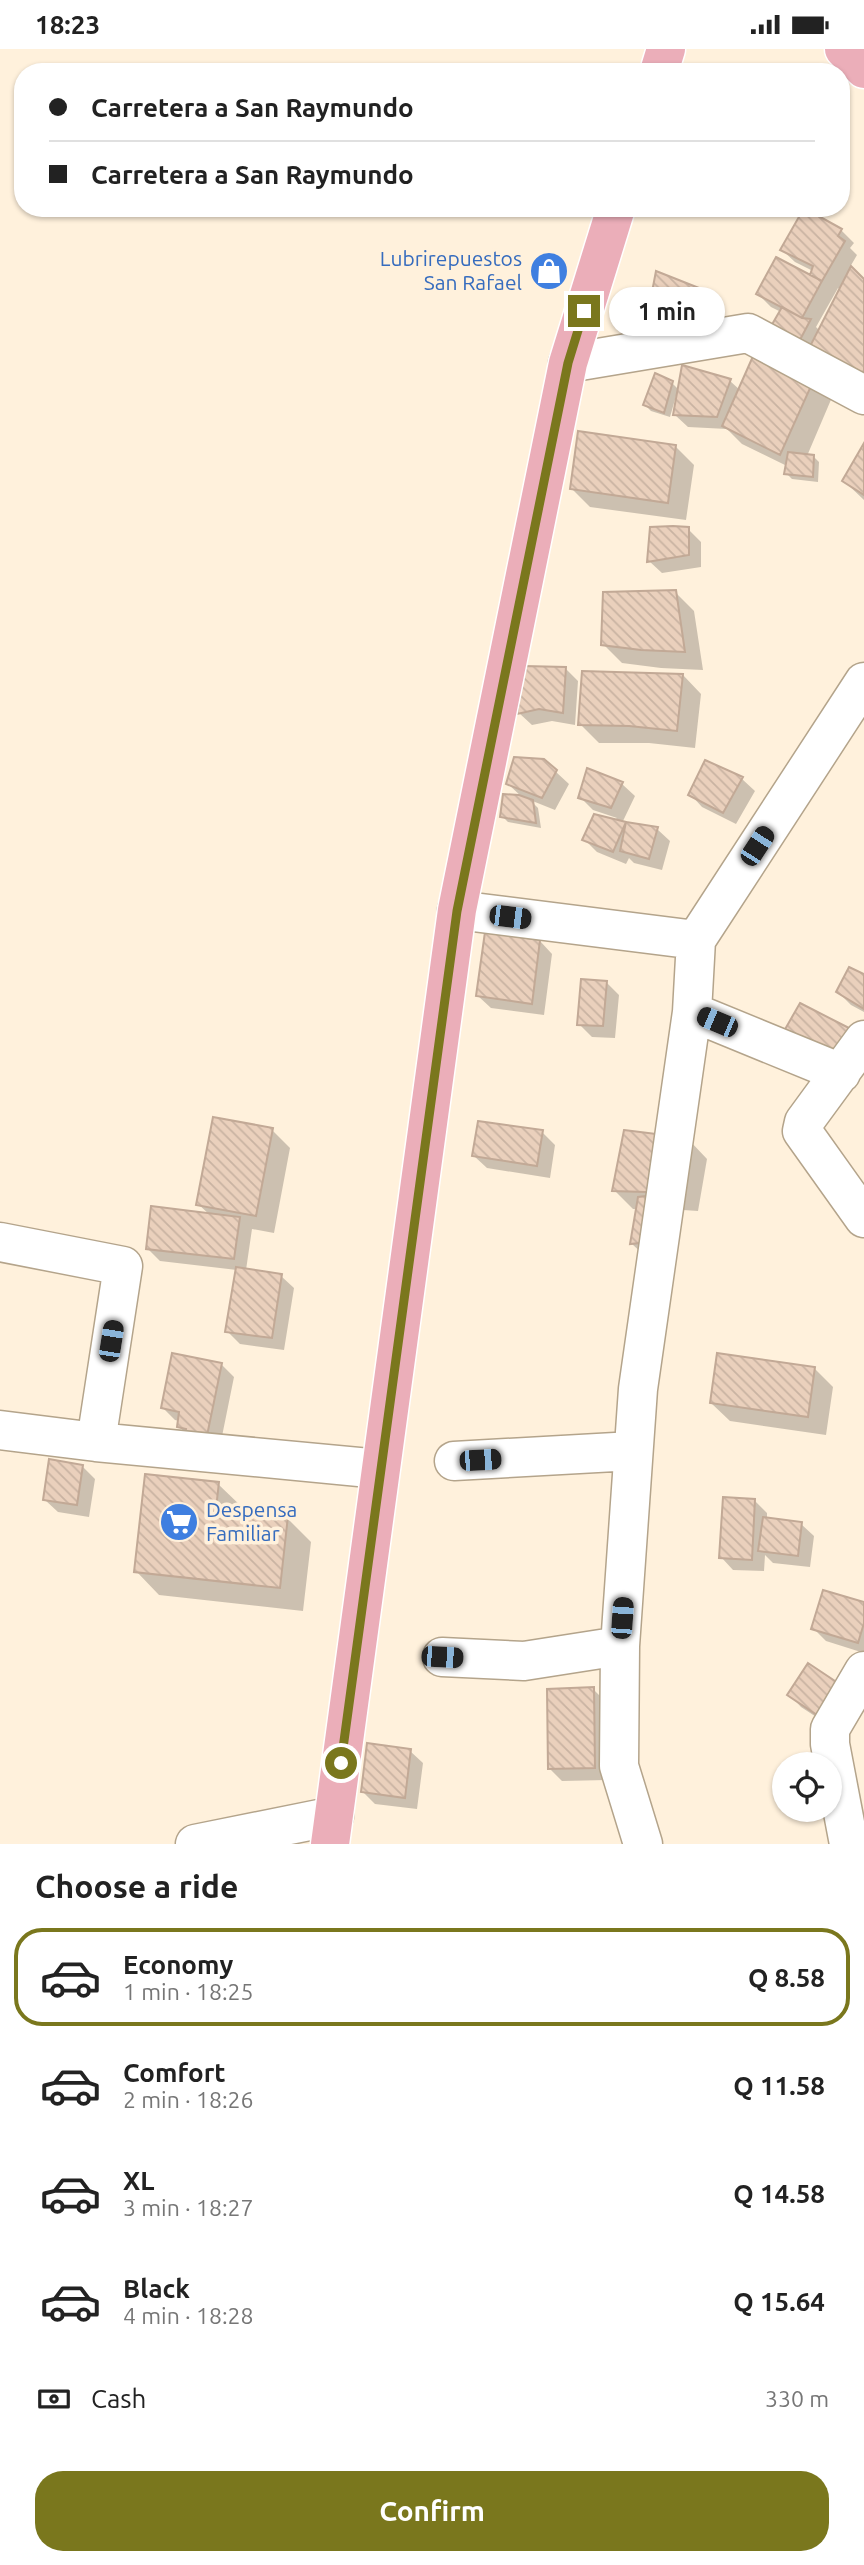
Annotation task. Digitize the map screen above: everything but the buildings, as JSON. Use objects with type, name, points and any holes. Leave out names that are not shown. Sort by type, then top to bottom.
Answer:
[{"type":"main road","points":[[844,49],[864,69]]},
{"type":"main road","points":[[332,1830],[457,911],[568,363],[613,217]]},
{"type":"street","points":[[568,363],[748,333],[864,395]]},
{"type":"street","points":[[643,1844],[620,1766],[620,1646],[638,1389],[692,1012],[696,940],[864,683]]},
{"type":"street","points":[[457,911],[696,940]]},
{"type":"street","points":[[692,1012],[841,1073]]},
{"type":"street","points":[[864,1040],[804,1122],[802,1131],[864,1218]]},
{"type":"street","points":[[0,1242],[123,1266],[96,1442]]},
{"type":"street","points":[[0,1430],[96,1442],[380,1469]]},
{"type":"street","points":[[454,1461],[633,1451]]},
{"type":"street","points":[[442,1657],[524,1661],[620,1646]]},
{"type":"street","points":[[849,1844],[830,1744],[830,1729],[864,1671]]},
{"type":"street","points":[[195,1844],[332,1830]]},
{"type":"place","name":"Lubrirepuestos San Rafael","points":[[549,271]]},
{"type":"place","name":"Despensa Familiar","points":[[179,1522]]},
{"type":"route","points":[[341,1763],[457,911],[568,363],[584,311]]}]
